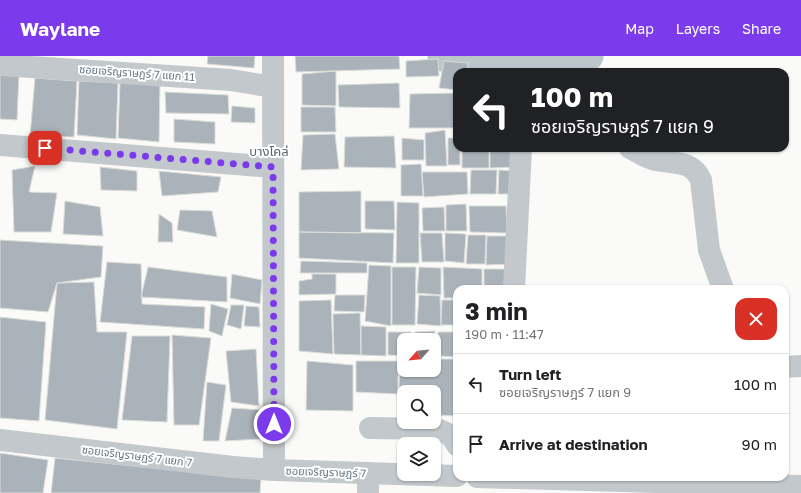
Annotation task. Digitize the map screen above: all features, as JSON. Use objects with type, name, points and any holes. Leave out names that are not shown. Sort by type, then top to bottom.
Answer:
[{"type":"street","name":"ซอยเจริญราษฎร์ 7","points":[[273,56],[274,470],[368,483],[453,476]]},
{"type":"street","name":"ซอยเจริญราษฎร์ 7 แยก 11","points":[[0,64],[231,80],[273,87]]},
{"type":"street","points":[[0,145],[273,167]]},
{"type":"street","points":[[514,285],[521,152]]},
{"type":"street","points":[[639,152],[654,159],[691,167],[697,172],[701,180],[709,250],[722,285]]},
{"type":"street","points":[[789,367],[801,366]]},
{"type":"street","points":[[370,428],[436,429],[447,432],[453,437]]},
{"type":"street","name":"ซอยเจริญราษฎร์ 7 แยก 7","points":[[0,440],[274,470]]},
{"type":"street","points":[[504,483],[801,486]]},
{"type":"building","points":[[208,56],[255,56],[254,68],[207,64]]},
{"type":"building","points":[[295,56],[399,56],[400,69],[296,72]]},
{"type":"building","points":[[438,59],[439,76],[406,77],[406,61]]},
{"type":"building","points":[[444,61],[468,63],[467,68],[453,68],[453,90],[439,88]]},
{"type":"building","points":[[336,71],[336,106],[302,105],[302,74]]},
{"type":"building","points":[[0,74],[19,74],[17,120],[0,119]]},
{"type":"building","points":[[35,78],[77,81],[74,137],[30,136]]},
{"type":"building","points":[[79,81],[118,83],[116,139],[77,135]]},
{"type":"building","points":[[120,83],[160,83],[159,142],[118,138]]},
{"type":"building","points":[[399,83],[400,108],[339,107],[338,85]]},
{"type":"building","points":[[165,92],[228,95],[229,114],[166,113]]},
{"type":"building","points":[[453,93],[453,128],[409,128],[410,94]]},
{"type":"building","points":[[232,106],[255,108],[255,123],[231,122]]},
{"type":"building","points":[[301,107],[335,107],[336,132],[301,132]]},
{"type":"building","points":[[174,119],[215,122],[215,144],[174,142]]},
{"type":"building","points":[[445,130],[447,166],[426,166],[425,133]]},
{"type":"building","points":[[335,134],[339,169],[301,170],[303,135]]},
{"type":"building","points":[[394,136],[396,168],[344,167],[345,137]]},
{"type":"building","points":[[402,138],[424,140],[424,160],[402,160]]},
{"type":"building","points":[[448,138],[453,138],[453,152],[460,152],[460,165],[448,165]]},
{"type":"building","points":[[462,152],[489,152],[489,168],[462,168]]},
{"type":"building","points":[[490,152],[517,152],[517,167],[490,168]]},
{"type":"building","points":[[421,164],[423,196],[401,196],[401,165]]},
{"type":"building","points":[[35,166],[29,192],[57,193],[51,232],[14,232],[12,170]]},
{"type":"building","points":[[100,167],[137,171],[137,191],[101,190]]},
{"type":"building","points":[[471,170],[497,170],[496,194],[470,194]]},
{"type":"building","points":[[499,170],[516,171],[516,194],[498,194]]},
{"type":"building","points":[[159,171],[221,177],[218,192],[162,196]]},
{"type":"building","points":[[422,172],[467,172],[468,194],[424,197]]},
{"type":"building","points":[[361,191],[361,233],[299,232],[299,192]]},
{"type":"building","points":[[65,201],[100,207],[103,236],[63,234]]},
{"type":"building","points":[[365,201],[394,201],[395,230],[365,229]]},
{"type":"building","points":[[397,202],[419,203],[419,263],[396,263]]},
{"type":"building","points":[[466,204],[467,231],[446,231],[446,205]]},
{"type":"building","points":[[469,206],[506,206],[507,233],[470,232]]},
{"type":"building","points":[[444,207],[445,231],[423,231],[422,208]]},
{"type":"building","points":[[180,210],[212,211],[217,237],[177,230]]},
{"type":"building","points":[[159,214],[172,223],[173,242],[158,242]]},
{"type":"building","points":[[299,232],[394,233],[393,263],[299,258]]},
{"type":"building","points":[[420,233],[442,233],[444,262],[422,262]]},
{"type":"building","points":[[445,233],[466,234],[464,263],[445,261]]},
{"type":"building","points":[[468,235],[486,235],[485,264],[466,264]]},
{"type":"building","points":[[487,236],[512,236],[512,264],[486,265]]},
{"type":"building","points":[[0,240],[103,246],[101,277],[57,283],[48,312],[0,308]]},
{"type":"building","points":[[301,261],[367,263],[367,273],[300,273]]},
{"type":"building","points":[[107,262],[141,264],[142,304],[205,307],[204,329],[100,322]]},
{"type":"building","points":[[369,265],[391,266],[391,326],[365,321]]},
{"type":"building","points":[[148,267],[227,277],[227,302],[141,297]]},
{"type":"building","points":[[392,267],[416,267],[415,325],[392,325]]},
{"type":"building","points":[[419,267],[441,268],[441,295],[417,293]]},
{"type":"building","points":[[443,267],[482,269],[482,285],[453,285],[453,298],[444,298]]},
{"type":"building","points":[[484,269],[511,269],[509,285],[484,285]]},
{"type":"building","points":[[232,274],[262,280],[260,304],[230,298]]},
{"type":"building","points":[[312,274],[336,274],[336,294],[299,295],[299,281],[312,279]]},
{"type":"building","points":[[94,282],[97,332],[127,332],[117,429],[45,420],[57,283]]},
{"type":"building","points":[[335,295],[365,295],[364,312],[334,311]]},
{"type":"building","points":[[419,295],[440,296],[441,326],[417,324]]},
{"type":"building","points":[[331,300],[333,354],[299,351],[299,301]]},
{"type":"building","points":[[442,300],[453,300],[453,325],[441,325]]},
{"type":"building","points":[[211,304],[228,309],[222,336],[209,331]]},
{"type":"building","points":[[231,305],[244,305],[241,329],[227,325]]},
{"type":"building","points":[[246,306],[259,307],[260,327],[244,326]]},
{"type":"building","points":[[360,313],[361,355],[334,354],[333,314]]},
{"type":"building","points":[[0,317],[46,322],[39,421],[0,418]]},
{"type":"building","points":[[361,326],[386,327],[386,356],[361,355]]},
{"type":"building","points":[[435,331],[435,333],[415,333]]},
{"type":"building","points":[[388,332],[411,332],[397,333],[397,356],[388,355]]},
{"type":"building","points":[[438,332],[453,332],[453,357],[441,356],[441,333]]},
{"type":"building","points":[[172,335],[211,338],[199,425],[174,425]]},
{"type":"building","points":[[132,336],[170,336],[167,422],[122,420]]},
{"type":"building","points":[[256,349],[259,406],[231,402],[226,351]]},
{"type":"building","points":[[441,359],[453,359],[453,416],[441,415],[441,385],[399,385],[399,377],[441,377]]},
{"type":"building","points":[[307,361],[353,365],[353,411],[306,410]]},
{"type":"building","points":[[356,361],[397,361],[397,394],[356,392]]},
{"type":"building","points":[[207,382],[226,385],[219,441],[203,441]]},
{"type":"building","points":[[232,408],[262,410],[260,439],[225,441]]},
{"type":"building","points":[[0,453],[48,460],[43,493],[0,493]]},
{"type":"building","points":[[55,458],[261,479],[260,493],[51,493]]},
{"type":"waterway","points":[[443,56],[521,63],[588,56]]},
{"type":"district","name":"บางโคล่","points":[[269,151]]},
{"type":"route","points":[[45,148],[273,167],[274,424]]}]
